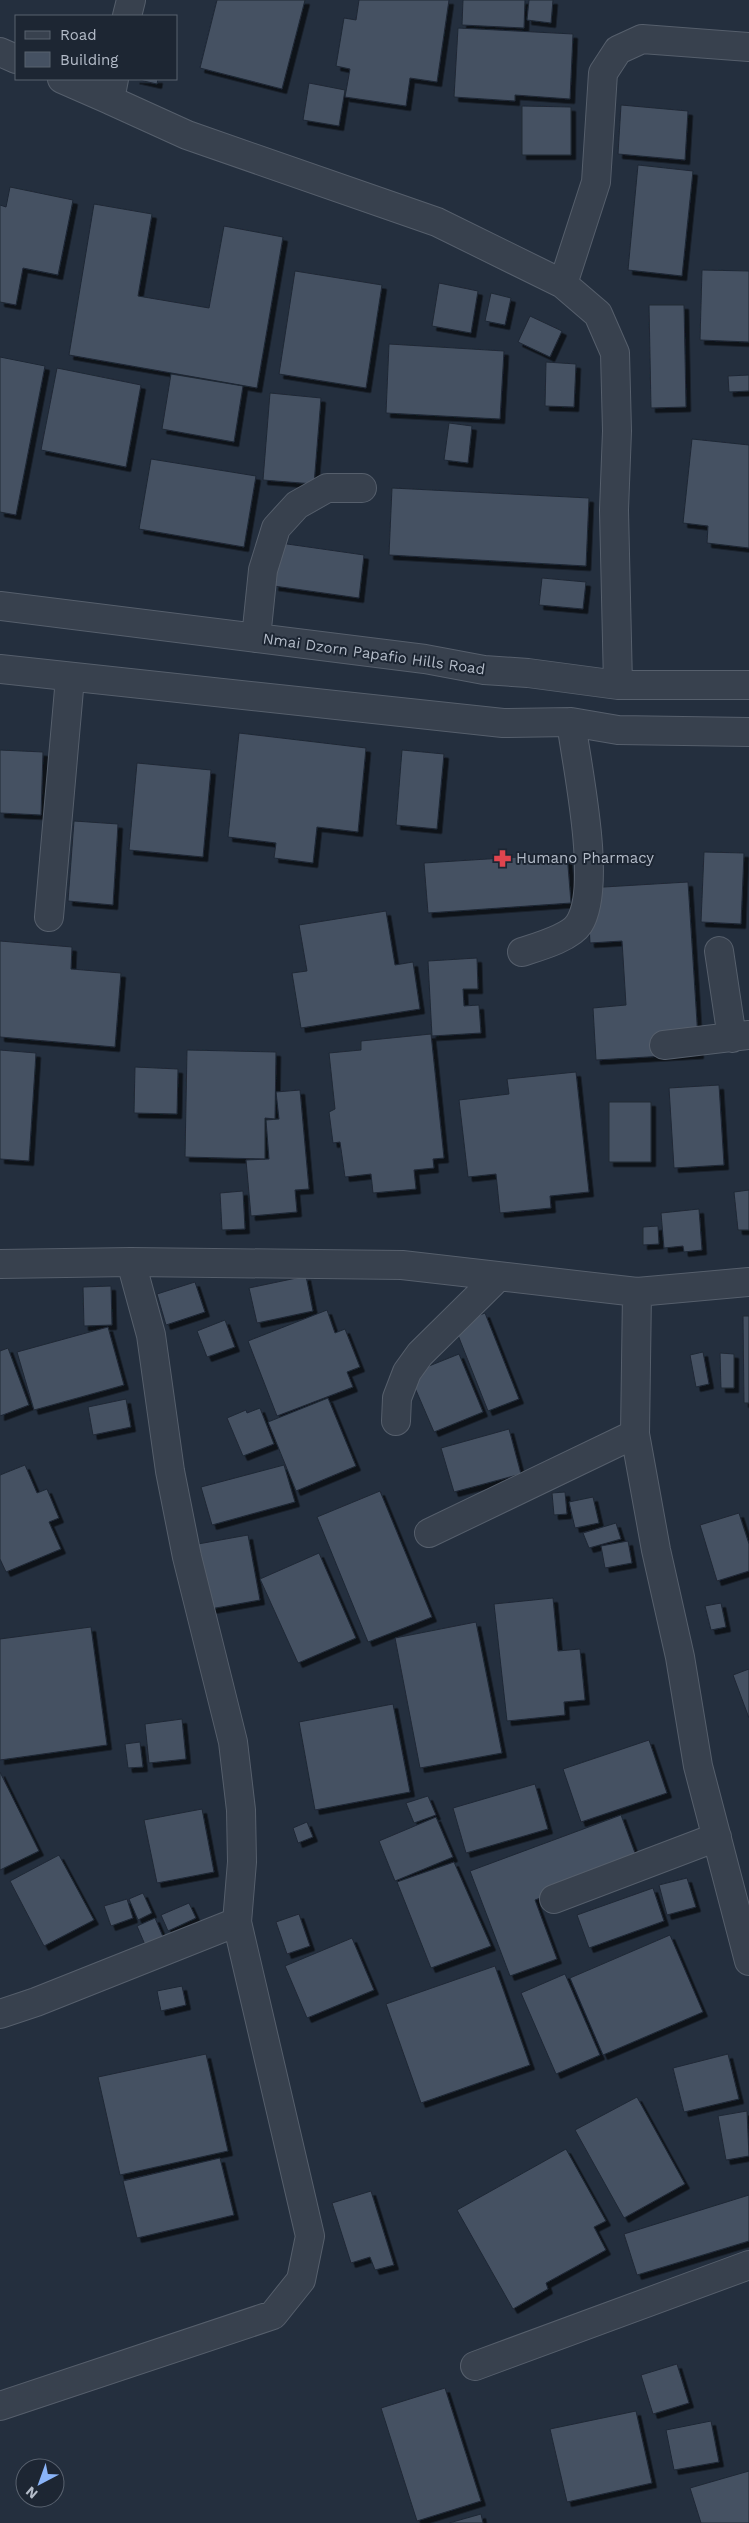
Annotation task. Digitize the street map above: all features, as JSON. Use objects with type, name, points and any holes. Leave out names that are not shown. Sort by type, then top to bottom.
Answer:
[{"type":"street","points":[[127,15],[131,0]]},
{"type":"street","points":[[563,284],[596,182],[603,73],[618,50],[642,39],[749,46]]},
{"type":"street","points":[[0,52],[15,59]]},
{"type":"street","points":[[67,80],[112,89],[187,135],[437,222],[563,284],[598,314],[615,353],[617,432],[614,510],[618,685]]},
{"type":"street","points":[[256,638],[263,570],[276,528],[297,505],[327,488],[362,488]]},
{"type":"street","name":"Nmai Dzorn Papafio Hills Road","points":[[0,606],[424,659],[484,670],[528,673],[618,685],[749,685]]},
{"type":"street","points":[[0,669],[503,723],[571,722],[618,730],[749,732]]},
{"type":"street","points":[[48,917],[70,678]]},
{"type":"street","points":[[522,952],[552,943],[579,925],[587,901],[591,861],[571,722]]},
{"type":"street","points":[[664,1045],[740,1037],[719,951]]},
{"type":"street","points":[[0,2406],[273,2315],[301,2280],[310,2236],[237,1922],[242,1862],[241,1810],[233,1742],[188,1556],[170,1471],[151,1335],[131,1262]]},
{"type":"street","points":[[0,1264],[131,1262],[402,1266],[637,1292],[749,1282]]},
{"type":"street","points":[[396,1421],[397,1398],[407,1372],[420,1354],[498,1277]]},
{"type":"street","points":[[637,1292],[635,1434],[656,1550],[680,1657],[698,1766],[749,1961]]},
{"type":"street","points":[[429,1533],[635,1434]]},
{"type":"street","points":[[554,1899],[717,1837]]},
{"type":"street","points":[[0,2014],[36,2002],[237,1922]]},
{"type":"street","points":[[475,2366],[749,2265]]},
{"type":"building","points":[[217,0],[305,0],[282,89],[200,68]]},
{"type":"building","points":[[359,0],[449,0],[437,82],[410,78],[406,106],[345,97],[350,69],[336,66],[344,18],[356,20]]},
{"type":"building","points":[[463,0],[525,0],[524,28],[462,25]]},
{"type":"building","points":[[529,0],[553,0],[551,23],[527,20]]},
{"type":"building","points":[[458,28],[573,34],[570,99],[515,95],[515,101],[454,97]]},
{"type":"building","points":[[139,80],[158,80],[157,84]]},
{"type":"building","points":[[309,83],[345,90],[339,126],[303,120]]},
{"type":"building","points":[[621,105],[688,111],[685,160],[618,154]]},
{"type":"building","points":[[522,106],[571,107],[571,155],[522,155]]},
{"type":"building","points":[[638,165],[693,171],[682,276],[628,270]]},
{"type":"building","points":[[10,187],[73,200],[58,275],[23,268],[16,305],[0,302],[0,205],[6,207]]},
{"type":"building","points":[[94,204],[152,214],[138,296],[209,308],[224,226],[283,237],[257,388],[69,355]]},
{"type":"building","points":[[702,270],[749,271],[749,342],[700,340]]},
{"type":"building","points":[[295,271],[382,285],[366,388],[279,374]]},
{"type":"building","points":[[439,283],[478,291],[471,333],[432,326]]},
{"type":"building","points":[[491,293],[511,298],[505,325],[485,321]]},
{"type":"building","points":[[649,305],[684,305],[686,407],[651,408]]},
{"type":"building","points":[[530,316],[562,331],[550,357],[518,342]]},
{"type":"building","points":[[389,344],[504,351],[500,419],[386,413]]},
{"type":"building","points":[[0,357],[45,366],[16,515],[0,512]]},
{"type":"building","points":[[546,362],[576,364],[574,407],[545,406]]},
{"type":"building","points":[[57,368],[141,385],[126,467],[41,450]]},
{"type":"building","points":[[171,374],[243,386],[234,442],[162,429]]},
{"type":"building","points":[[749,375],[749,391],[729,392],[728,376]]},
{"type":"building","points":[[270,393],[321,398],[314,484],[263,480]]},
{"type":"building","points":[[449,423],[472,426],[468,463],[444,460]]},
{"type":"building","points":[[692,439],[749,445],[749,548],[707,543],[708,526],[683,523]]},
{"type":"building","points":[[151,459],[256,476],[244,547],[139,529]]},
{"type":"building","points":[[392,488],[589,498],[586,566],[389,555]]},
{"type":"building","points":[[280,543],[364,555],[359,598],[274,586]]},
{"type":"building","points":[[542,578],[586,582],[583,609],[539,605]]},
{"type":"building","points":[[239,733],[366,748],[358,832],[317,827],[313,863],[274,858],[276,843],[228,837]]},
{"type":"building","points":[[0,750],[43,752],[41,815],[0,813]]},
{"type":"building","points":[[402,750],[444,754],[437,829],[396,825]]},
{"type":"building","points":[[137,763],[211,770],[203,857],[129,850]]},
{"type":"building","points":[[74,821],[118,824],[113,905],[68,901]]},
{"type":"building","points":[[704,852],[744,853],[741,924],[701,922]]},
{"type":"building","points":[[567,854],[571,903],[428,913],[424,863]]},
{"type":"building","points":[[688,882],[699,1054],[596,1060],[593,1008],[626,1005],[622,941],[590,943],[587,888]]},
{"type":"building","points":[[386,911],[395,965],[413,962],[420,1009],[301,1028],[292,973],[307,971],[299,925]]},
{"type":"building","points":[[0,941],[72,947],[71,969],[121,973],[115,1047],[0,1037]]},
{"type":"building","points":[[477,958],[478,989],[463,989],[464,1006],[479,1005],[481,1033],[432,1036],[428,961]]},
{"type":"building","points":[[431,1034],[444,1158],[433,1159],[434,1168],[414,1170],[416,1189],[373,1193],[371,1174],[345,1177],[340,1142],[333,1143],[329,1112],[335,1109],[329,1053],[361,1050],[361,1041]]},
{"type":"building","points":[[0,1050],[36,1053],[29,1161],[0,1159]]},
{"type":"building","points":[[187,1050],[276,1052],[275,1119],[265,1118],[265,1159],[185,1157]]},
{"type":"building","points":[[135,1067],[178,1069],[177,1114],[134,1113]]},
{"type":"building","points":[[576,1072],[589,1192],[550,1196],[551,1208],[500,1213],[496,1174],[468,1177],[459,1100],[509,1094],[507,1079]]},
{"type":"building","points":[[719,1085],[724,1165],[674,1168],[669,1088]]},
{"type":"building","points":[[300,1090],[309,1189],[295,1190],[297,1212],[251,1216],[246,1160],[269,1159],[266,1120],[279,1119],[276,1092]]},
{"type":"building","points":[[609,1102],[651,1102],[651,1162],[609,1162]]},
{"type":"building","points":[[749,1190],[749,1230],[738,1230],[734,1192]]},
{"type":"building","points":[[243,1191],[245,1229],[222,1230],[220,1193]]},
{"type":"building","points":[[699,1209],[702,1250],[684,1252],[683,1246],[664,1248],[661,1213]]},
{"type":"building","points":[[658,1226],[659,1244],[643,1245],[643,1227]]},
{"type":"building","points":[[306,1276],[313,1311],[257,1323],[249,1288]]},
{"type":"building","points":[[195,1282],[205,1312],[166,1325],[157,1294]]},
{"type":"building","points":[[111,1286],[112,1325],[84,1326],[83,1287]]},
{"type":"building","points":[[327,1310],[335,1333],[345,1329],[360,1367],[347,1372],[353,1387],[277,1416],[248,1341]]},
{"type":"building","points":[[485,1313],[519,1399],[488,1411],[454,1325]]},
{"type":"building","points":[[743,1316],[749,1316],[749,1403],[744,1403]]},
{"type":"building","points":[[225,1320],[235,1347],[207,1357],[197,1331]]},
{"type":"building","points":[[108,1327],[124,1385],[34,1410],[17,1352]]},
{"type":"building","points":[[8,1348],[29,1405],[0,1416],[0,1351]]},
{"type":"building","points":[[703,1352],[709,1384],[696,1387],[690,1355]]},
{"type":"building","points":[[720,1353],[734,1354],[734,1388],[721,1388]]},
{"type":"building","points":[[459,1354],[483,1412],[434,1432],[409,1374]]},
{"type":"building","points":[[328,1398],[356,1466],[296,1491],[268,1422]]},
{"type":"building","points":[[126,1399],[131,1427],[93,1435],[88,1407]]},
{"type":"building","points":[[260,1408],[274,1444],[243,1456],[227,1418],[246,1410],[247,1413]]},
{"type":"building","points":[[509,1429],[521,1474],[454,1492],[441,1448]]},
{"type":"building","points":[[25,1465],[37,1493],[47,1489],[59,1518],[49,1522],[61,1549],[6,1572],[0,1559],[0,1475]]},
{"type":"building","points":[[284,1465],[295,1502],[212,1525],[201,1487]]},
{"type":"building","points":[[380,1491],[432,1617],[368,1642],[317,1517]]},
{"type":"building","points":[[565,1492],[567,1514],[554,1515],[552,1493]]},
{"type":"building","points":[[593,1497],[599,1523],[575,1528],[569,1502]]},
{"type":"building","points":[[739,1513],[749,1544],[749,1571],[717,1581],[700,1525]]},
{"type":"building","points":[[616,1523],[621,1539],[589,1548],[583,1533]]},
{"type":"building","points":[[248,1535],[260,1600],[210,1609],[198,1544]]},
{"type":"building","points":[[628,1541],[632,1563],[605,1568],[601,1546]]},
{"type":"building","points":[[319,1553],[356,1638],[298,1663],[260,1579]]},
{"type":"building","points":[[553,1598],[558,1651],[580,1649],[585,1700],[564,1702],[565,1715],[507,1721],[494,1604]]},
{"type":"building","points":[[721,1603],[726,1627],[711,1630],[705,1606]]},
{"type":"building","points":[[476,1622],[502,1753],[420,1768],[395,1638]]},
{"type":"building","points":[[91,1627],[107,1745],[0,1760],[0,1639]]},
{"type":"building","points":[[749,1669],[749,1718],[733,1675]]},
{"type":"building","points":[[393,1704],[410,1792],[315,1810],[299,1722]]},
{"type":"building","points":[[182,1719],[186,1759],[149,1763],[145,1724]]},
{"type":"building","points":[[649,1740],[667,1793],[581,1822],[563,1769]]},
{"type":"building","points":[[140,1742],[143,1767],[128,1768],[125,1744]]},
{"type":"building","points":[[0,1772],[39,1851],[0,1870]]},
{"type":"building","points":[[535,1784],[548,1829],[466,1853],[453,1808]]},
{"type":"building","points":[[428,1796],[436,1815],[414,1823],[406,1803]]},
{"type":"building","points":[[202,1809],[214,1872],[157,1883],[144,1820]]},
{"type":"building","points":[[621,1815],[638,1861],[535,1900],[557,1959],[510,1976],[470,1871]]},
{"type":"building","points":[[436,1817],[453,1857],[395,1881],[379,1841]]},
{"type":"building","points":[[307,1822],[313,1837],[298,1843],[293,1828]]},
{"type":"building","points":[[59,1855],[94,1920],[44,1946],[10,1881]]},
{"type":"building","points":[[454,1862],[491,1946],[431,1968],[397,1882]]},
{"type":"building","points":[[687,1878],[696,1907],[667,1915],[659,1885]]},
{"type":"building","points":[[653,1888],[664,1921],[589,1948],[577,1915]]},
{"type":"building","points":[[143,1893],[152,1913],[138,1920],[129,1899]]},
{"type":"building","points":[[127,1899],[133,1918],[111,1926],[104,1906]]},
{"type":"building","points":[[189,1903],[196,1918],[168,1931],[161,1915]]},
{"type":"building","points":[[299,1914],[310,1946],[287,1954],[276,1922]]},
{"type":"building","points":[[155,1918],[164,1939],[146,1947],[137,1926]]},
{"type":"building","points":[[670,1935],[703,2012],[603,2055],[570,1978]]},
{"type":"building","points":[[352,1938],[374,1990],[307,2018],[285,1966]]},
{"type":"building","points":[[495,1966],[530,2065],[421,2103],[386,2004]]},
{"type":"building","points":[[565,1974],[600,2055],[556,2074],[521,1993]]},
{"type":"building","points":[[182,1986],[186,2005],[161,2011],[157,1991]]},
{"type":"building","points":[[206,2054],[228,2151],[120,2175],[98,2077]]},
{"type":"building","points":[[728,2054],[739,2099],[684,2112],[673,2068]]},
{"type":"building","points":[[637,2097],[685,2184],[624,2218],[575,2130]]},
{"type":"building","points":[[747,2111],[749,2156],[726,2160],[718,2116]]},
{"type":"building","points":[[566,2149],[606,2221],[594,2227],[606,2250],[546,2283],[548,2289],[513,2309],[457,2210]]},
{"type":"building","points":[[220,2158],[234,2215],[137,2238],[123,2181]]},
{"type":"building","points":[[371,2191],[394,2265],[375,2270],[370,2257],[351,2263],[332,2203]]},
{"type":"building","points":[[749,2195],[749,2241],[637,2275],[624,2234]]},
{"type":"building","points":[[677,2364],[689,2403],[653,2414],[641,2375]]},
{"type":"building","points":[[445,2388],[481,2501],[417,2521],[381,2408]]},
{"type":"building","points":[[636,2411],[652,2483],[567,2502],[550,2429]]},
{"type":"building","points":[[711,2421],[719,2462],[674,2470],[666,2430]]},
{"type":"building","points":[[749,2471],[749,2523],[701,2523],[690,2488]]},
{"type":"building","points":[[481,2514],[483,2523],[449,2523]]},
{"type":"place","name":"Humano Pharmacy","points":[[502,858]]}]
